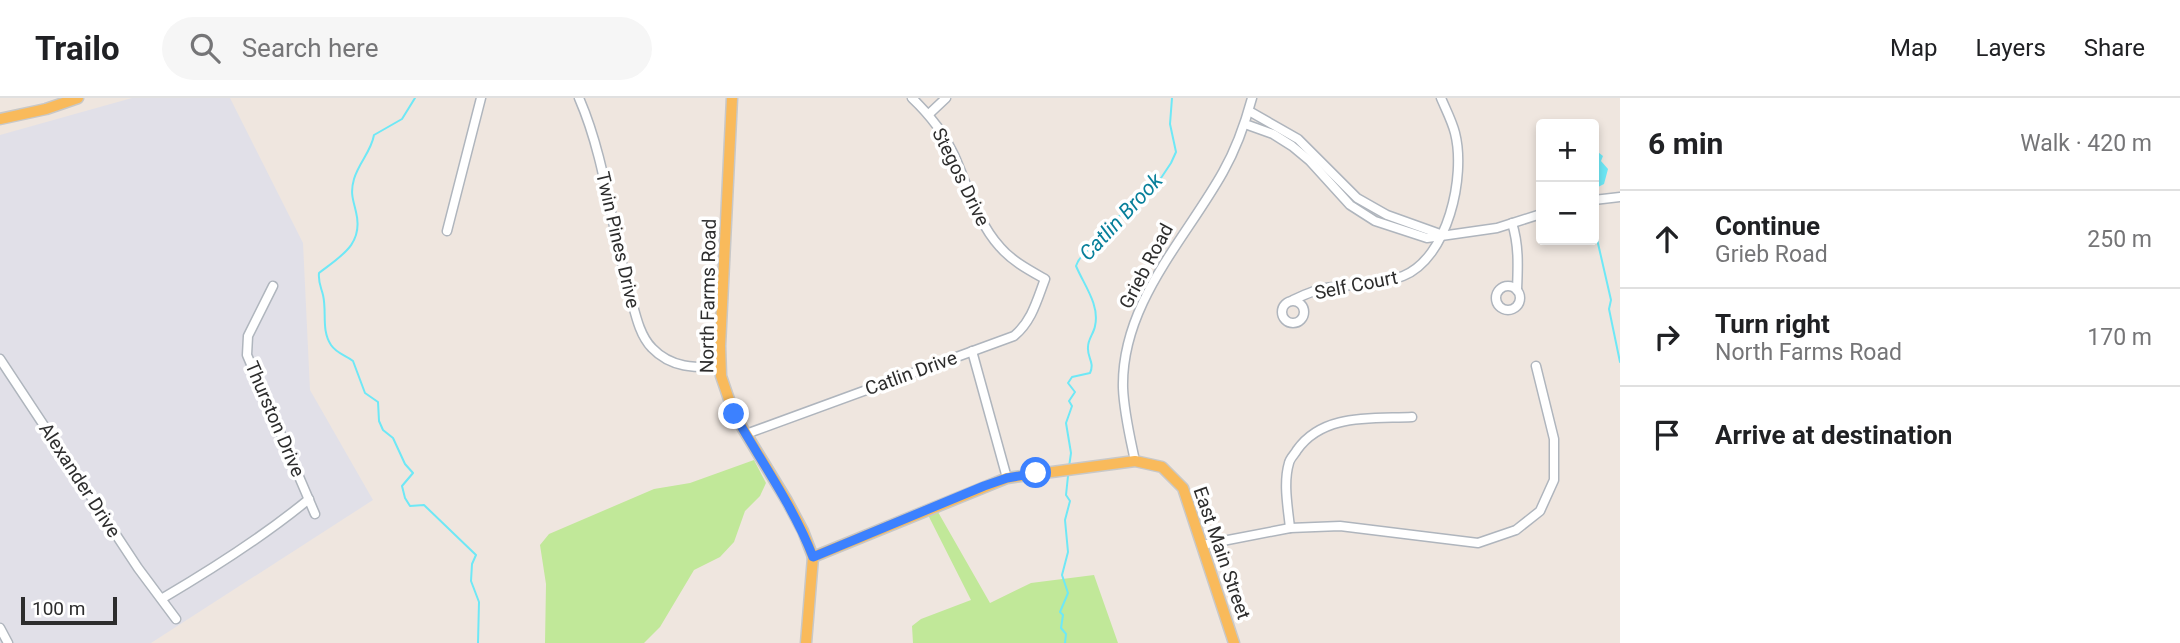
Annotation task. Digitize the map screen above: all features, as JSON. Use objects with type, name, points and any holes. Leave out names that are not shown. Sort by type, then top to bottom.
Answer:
[{"type":"main road","points":[[0,118],[78,98]]},
{"type":"main road","name":"North Farms Road","points":[[732,98],[721,376],[734,414],[787,501],[813,557]]},
{"type":"main road","points":[[806,643],[813,557],[1007,478],[1135,461]]},
{"type":"main road","name":"East Main Street","points":[[1135,461],[1162,467],[1183,488],[1234,643]]},
{"type":"street","points":[[447,231],[481,98]]},
{"type":"street","name":"Twin Pines Drive","points":[[579,98],[592,127],[619,258],[639,327],[651,347],[670,363],[692,368],[721,368]]},
{"type":"street","name":"Stegos Drive","points":[[912,98],[929,114],[953,153],[987,230],[1001,249],[1019,264],[1045,279]]},
{"type":"street","points":[[929,114],[946,98]]},
{"type":"street","name":"Grieb Road","points":[[1135,461],[1123,386],[1126,358],[1134,327],[1152,284],[1221,175],[1245,124],[1252,98]]},
{"type":"street","points":[[1441,98],[1455,135],[1457,174],[1451,215],[1443,235]]},
{"type":"street","points":[[1249,111],[1298,139],[1357,198],[1387,215],[1443,235]]},
{"type":"street","points":[[1245,124],[1273,134],[1292,146],[1310,161],[1350,205],[1376,221],[1427,238],[1473,232],[1536,216]]},
{"type":"street","points":[[1599,199],[1620,197]]},
{"type":"street","points":[[1512,223],[1519,257],[1517,290]]},
{"type":"street","name":"Self Court","points":[[1293,300],[1316,290],[1384,283],[1406,275],[1427,258],[1443,235]]},
{"type":"street","name":"Catlin Drive","points":[[746,434],[1014,336],[1024,327],[1032,313],[1045,279]]},
{"type":"street","name":"Thurston Drive","points":[[273,286],[248,336],[247,355],[315,514]]},
{"type":"street","points":[[972,351],[1007,478]]},
{"type":"street","name":"Alexander Drive","points":[[0,359],[138,568],[163,598],[176,619]]},
{"type":"street","points":[[1202,545],[1290,528],[1340,526],[1478,543],[1516,530],[1540,511],[1555,480],[1554,439],[1536,366]]},
{"type":"street","points":[[1290,528],[1287,497],[1289,462],[1306,438],[1330,425],[1350,419],[1412,417]]},
{"type":"street","points":[[163,598],[225,561],[309,499]]},
{"type":"street","points":[[0,628],[8,643]]},
{"type":"shaded area","points":[[132,98],[230,98],[303,243],[310,390],[373,500],[151,643],[0,643],[0,135]]},
{"type":"green space","points":[[754,460],[766,483],[760,496],[745,511],[734,542],[720,557],[694,570],[660,627],[644,643],[545,643],[546,584],[540,545],[549,534],[654,489],[690,483]]},
{"type":"green space","points":[[934,505],[990,603],[1031,583],[1094,575],[1118,643],[913,643],[912,626],[921,619],[971,600],[925,509]]},
{"type":"water","points":[[1599,153],[1603,156],[1601,161],[1608,169],[1604,184],[1599,186]]},
{"type":"waterway","points":[[415,98],[402,119],[374,135],[353,184],[352,196],[358,223],[354,241],[342,255],[319,273],[319,279],[328,339],[336,350],[353,361],[365,393],[378,402],[379,421],[383,430],[393,438],[405,464],[413,473],[402,486],[405,498],[410,506],[424,505],[476,555],[472,564],[471,581],[479,602],[478,643]]},
{"type":"waterway","name":"Catlin Brook","points":[[1069,467],[1071,453],[1066,423],[1072,406],[1069,401],[1075,392],[1068,383],[1072,377],[1090,373],[1092,366],[1088,344],[1096,318],[1090,295],[1076,266],[1085,253],[1104,241],[1107,228],[1116,218],[1138,205],[1148,188],[1159,181],[1171,163],[1176,152],[1170,124],[1172,98]]},
{"type":"waterway","points":[[1598,245],[1611,300],[1609,309],[1620,362]]},
{"type":"waterway","name":"Catlin Brook","points":[[1065,643],[1066,634],[1061,628],[1063,615],[1060,612],[1068,593],[1062,575],[1068,552],[1065,520],[1070,501],[1066,495],[1068,476]]},
{"type":"route","points":[[734,414],[787,501],[813,557],[984,486],[1007,478],[1036,473]]}]
